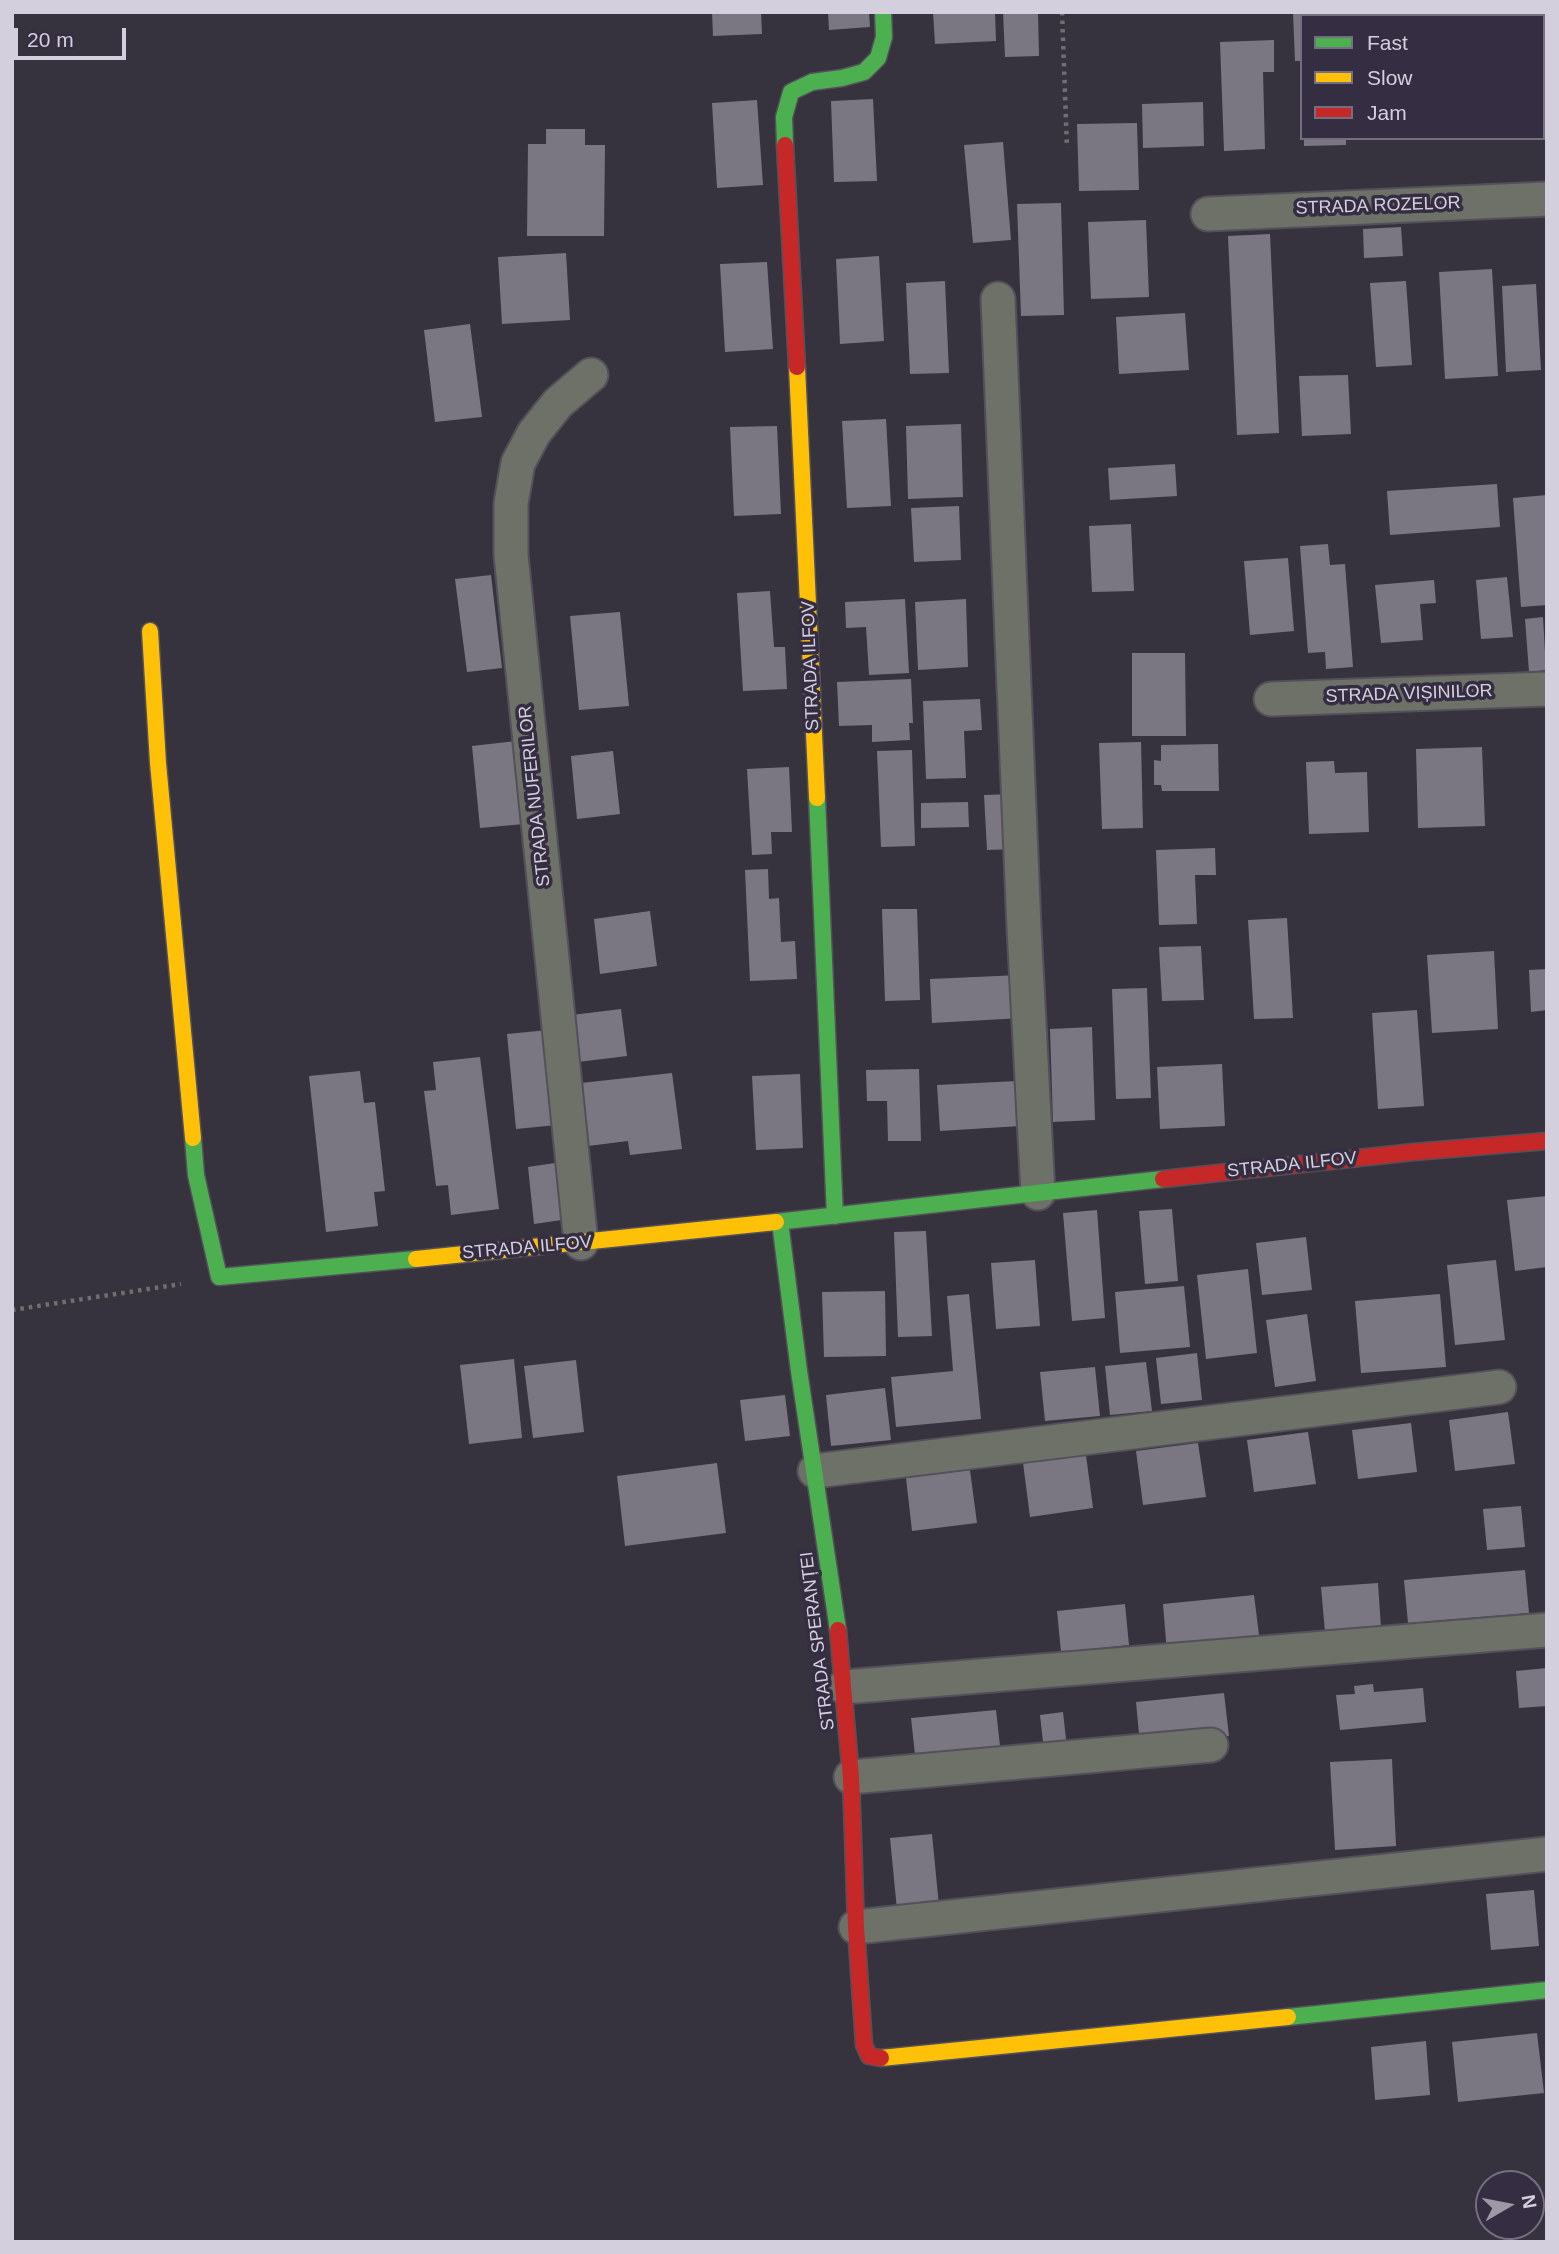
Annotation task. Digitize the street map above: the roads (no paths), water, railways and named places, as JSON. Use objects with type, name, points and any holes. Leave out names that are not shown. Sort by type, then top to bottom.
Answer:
[{"type":"street","name":"STRADA ILFOV","points":[[835,1216],[807,564],[784,117],[791,92],[811,82],[864,72],[878,58],[884,37],[883,12]]},
{"type":"street","name":"STRADA ROZELOR","points":[[1208,214],[1547,199]]},
{"type":"street","points":[[998,299],[1024,928],[1038,1193]]},
{"type":"street","name":"STRADA NUFERILOR","points":[[581,1243],[510,555],[511,503],[518,463],[534,433],[558,403],[591,374]]},
{"type":"street","name":"STRADA ILFOV","points":[[150,631],[159,763],[196,1175],[219,1277],[581,1243],[1413,1152],[1547,1141]]},
{"type":"street","name":"STRADA VIȘINILOR","points":[[1270,699],[1547,689]]},
{"type":"street","name":"STRADA SPERANȚEI","points":[[780,1222],[799,1371],[837,1616],[851,1777],[856,1927],[864,2045],[869,2056],[884,2059],[1547,1990]]},
{"type":"street","points":[[815,1471],[1499,1387]]},
{"type":"street","points":[[844,1687],[1547,1630]]},
{"type":"street","points":[[851,1777],[1211,1745]]},
{"type":"street","points":[[856,1927],[1547,1854]]}]
